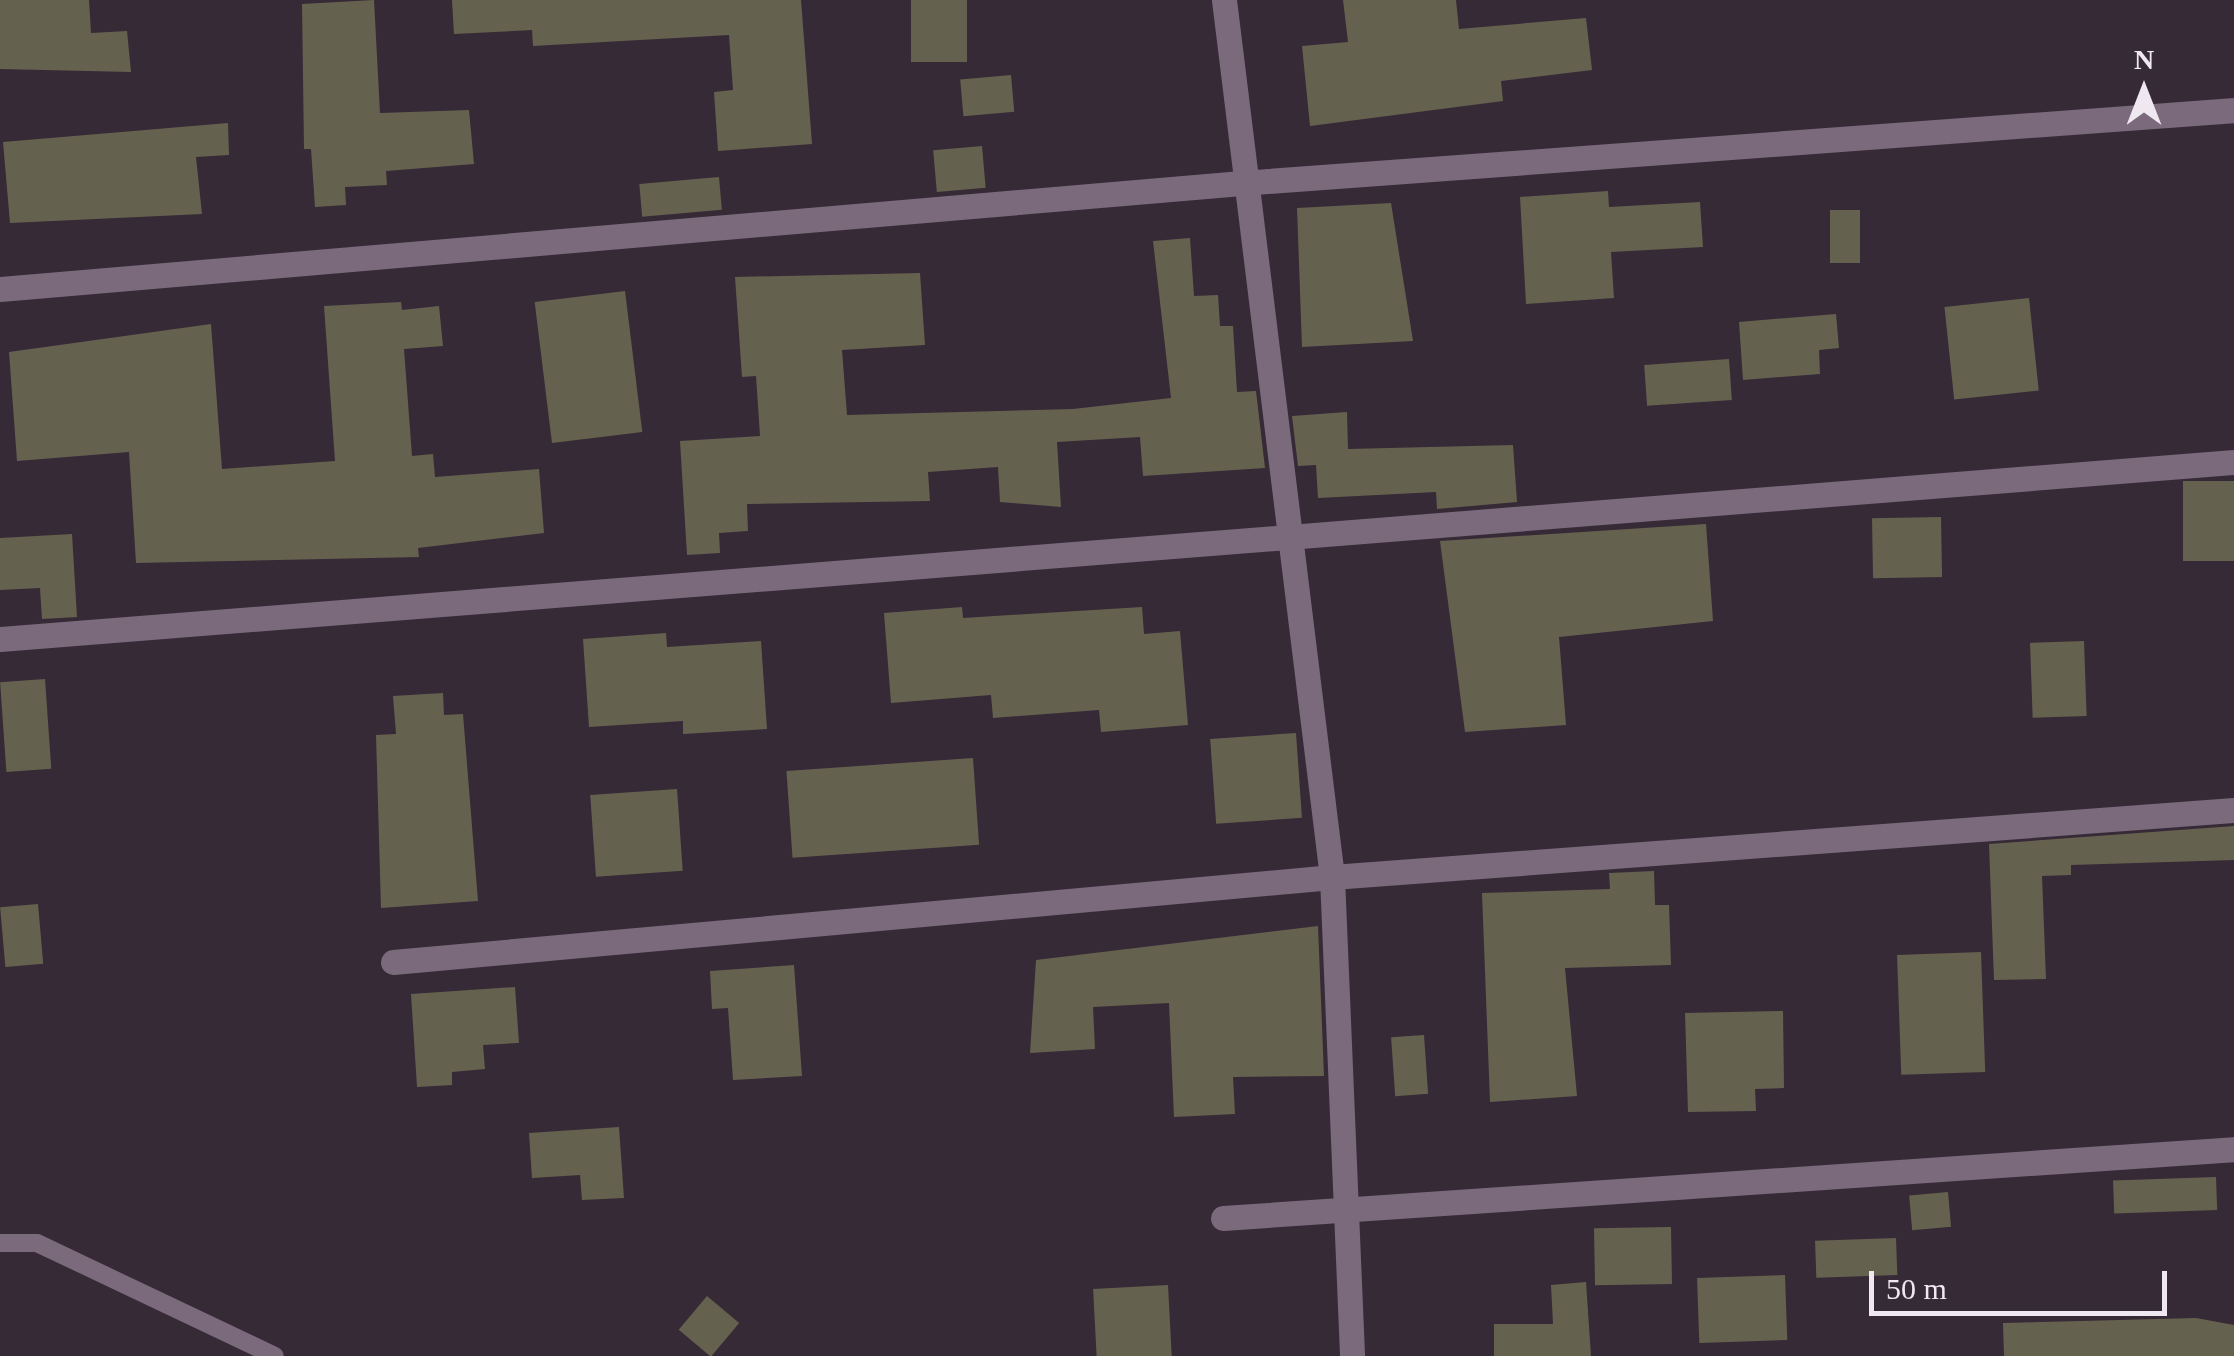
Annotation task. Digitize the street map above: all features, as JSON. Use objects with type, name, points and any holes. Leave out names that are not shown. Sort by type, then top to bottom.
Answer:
[{"type":"street","points":[[1224,0],[1241,183],[1332,878],[1349,1210],[1352,1356]]},
{"type":"street","points":[[0,289],[1241,183],[2234,110]]},
{"type":"street","points":[[0,639],[1288,540],[2234,462]]},
{"type":"street","points":[[393,962],[1332,878],[2234,810]]},
{"type":"street","points":[[1224,1218],[2234,1149]]},
{"type":"lane","points":[[0,1242],[37,1242],[276,1356]]},
{"type":"building","points":[[0,0],[89,0],[91,33],[127,31],[131,72],[0,69]]},
{"type":"building","points":[[374,0],[380,113],[469,110],[474,164],[386,171],[387,185],[345,187],[346,205],[315,207],[311,149],[304,149],[302,4]]},
{"type":"building","points":[[452,0],[801,0],[812,144],[718,151],[714,92],[733,90],[729,35],[533,46],[532,30],[454,34]]},
{"type":"building","points":[[911,0],[967,0],[967,62],[911,62]]},
{"type":"building","points":[[1343,0],[1456,0],[1459,29],[1586,18],[1592,70],[1501,81],[1503,101],[1310,126],[1302,46],[1348,42]]},
{"type":"building","points":[[1011,75],[1014,112],[963,116],[960,79]]},
{"type":"building","points":[[228,123],[229,155],[196,157],[202,214],[10,223],[3,142]]},
{"type":"building","points":[[982,146],[986,188],[937,192],[933,150]]},
{"type":"building","points":[[719,177],[722,210],[642,217],[639,184]]},
{"type":"building","points":[[1608,191],[1609,207],[1700,202],[1703,247],[1611,252],[1614,298],[1526,304],[1520,197]]},
{"type":"building","points":[[1391,203],[1413,341],[1302,347],[1297,208]]},
{"type":"building","points":[[1830,210],[1860,210],[1860,263],[1830,263]]},
{"type":"building","points":[[1190,238],[1194,296],[1218,295],[1220,326],[1233,326],[1237,392],[1256,391],[1265,468],[1143,476],[1140,437],[1057,442],[1061,507],[1000,502],[998,467],[928,472],[930,501],[747,504],[748,531],[719,533],[720,553],[687,555],[680,441],[760,436],[756,376],[742,377],[735,277],[920,273],[925,345],[842,350],[847,415],[1073,409],[1171,398],[1153,241]]},
{"type":"building","points":[[625,291],[642,432],[552,443],[535,302]]},
{"type":"building","points":[[2029,298],[2039,390],[1954,399],[1944,307]]},
{"type":"building","points":[[401,302],[402,310],[439,306],[443,346],[404,349],[412,456],[433,454],[435,477],[539,469],[544,533],[418,548],[419,557],[136,563],[129,452],[17,461],[9,352],[211,324],[222,469],[335,461],[324,306]]},
{"type":"building","points":[[1836,314],[1839,348],[1819,350],[1820,374],[1743,380],[1739,322]]},
{"type":"building","points":[[1729,359],[1732,400],[1647,406],[1644,365]]},
{"type":"building","points":[[1347,412],[1348,449],[1513,445],[1517,502],[1437,509],[1436,492],[1318,498],[1316,465],[1298,466],[1292,416]]},
{"type":"building","points":[[2183,481],[2234,481],[2234,561],[2183,561]]},
{"type":"building","points":[[1941,517],[1942,577],[1873,578],[1872,518]]},
{"type":"building","points":[[1706,524],[1713,621],[1559,637],[1566,725],[1465,732],[1440,541]]},
{"type":"building","points":[[72,534],[77,617],[42,619],[40,588],[0,590],[0,538]]},
{"type":"building","points":[[962,607],[963,618],[1142,607],[1144,634],[1180,631],[1188,725],[1101,732],[1099,710],[993,718],[991,695],[891,703],[884,613]]},
{"type":"building","points":[[666,633],[667,647],[761,641],[767,729],[683,734],[683,721],[589,727],[583,639]]},
{"type":"building","points":[[2084,641],[2087,716],[2033,718],[2030,643]]},
{"type":"building","points":[[45,679],[51,769],[6,772],[0,682]]},
{"type":"building","points":[[443,693],[444,715],[463,714],[478,901],[381,908],[376,735],[396,734],[393,696]]},
{"type":"building","points":[[1296,733],[1302,818],[1216,824],[1210,739]]},
{"type":"building","points":[[973,758],[979,845],[793,858],[786,771]]},
{"type":"building","points":[[677,789],[683,871],[596,877],[590,795]]},
{"type":"building","points":[[2234,826],[2234,860],[2071,865],[2071,875],[2042,876],[2046,979],[1994,980],[1989,844]]},
{"type":"building","points":[[1654,871],[1655,905],[1669,905],[1671,965],[1565,968],[1577,1096],[1490,1102],[1482,893],[1610,889],[1609,873]]},
{"type":"building","points":[[38,904],[43,964],[5,967],[0,907]]},
{"type":"building","points":[[1318,926],[1324,1076],[1233,1077],[1235,1114],[1174,1117],[1169,1003],[1093,1007],[1095,1049],[1030,1053],[1036,960]]},
{"type":"building","points":[[1981,952],[1985,1072],[1901,1075],[1897,955]]},
{"type":"building","points":[[794,965],[802,1076],[733,1080],[728,1008],[712,1009],[710,971]]},
{"type":"building","points":[[515,987],[519,1043],[483,1045],[485,1069],[452,1072],[452,1085],[417,1087],[411,994]]},
{"type":"building","points":[[1783,1011],[1784,1088],[1755,1089],[1756,1111],[1688,1112],[1685,1013]]},
{"type":"building","points":[[1424,1035],[1428,1094],[1395,1096],[1391,1037]]},
{"type":"building","points":[[619,1127],[624,1198],[582,1200],[580,1175],[532,1178],[529,1133]]},
{"type":"building","points":[[2216,1177],[2217,1210],[2114,1214],[2113,1181]]},
{"type":"building","points":[[1948,1192],[1951,1227],[1912,1230],[1909,1195]]},
{"type":"building","points":[[1671,1227],[1672,1284],[1595,1285],[1594,1228]]},
{"type":"building","points":[[1896,1238],[1897,1275],[1816,1278],[1815,1241]]},
{"type":"building","points":[[1785,1275],[1787,1340],[1699,1343],[1697,1278]]},
{"type":"building","points":[[1586,1282],[1591,1356],[1494,1356],[1494,1324],[1553,1324],[1551,1285]]},
{"type":"building","points":[[1168,1285],[1172,1356],[1097,1356],[1093,1289]]},
{"type":"building","points":[[707,1296],[739,1323],[711,1356],[679,1330]]},
{"type":"building","points":[[2196,1318],[2234,1325],[2234,1356],[2004,1356],[2003,1323]]}]
